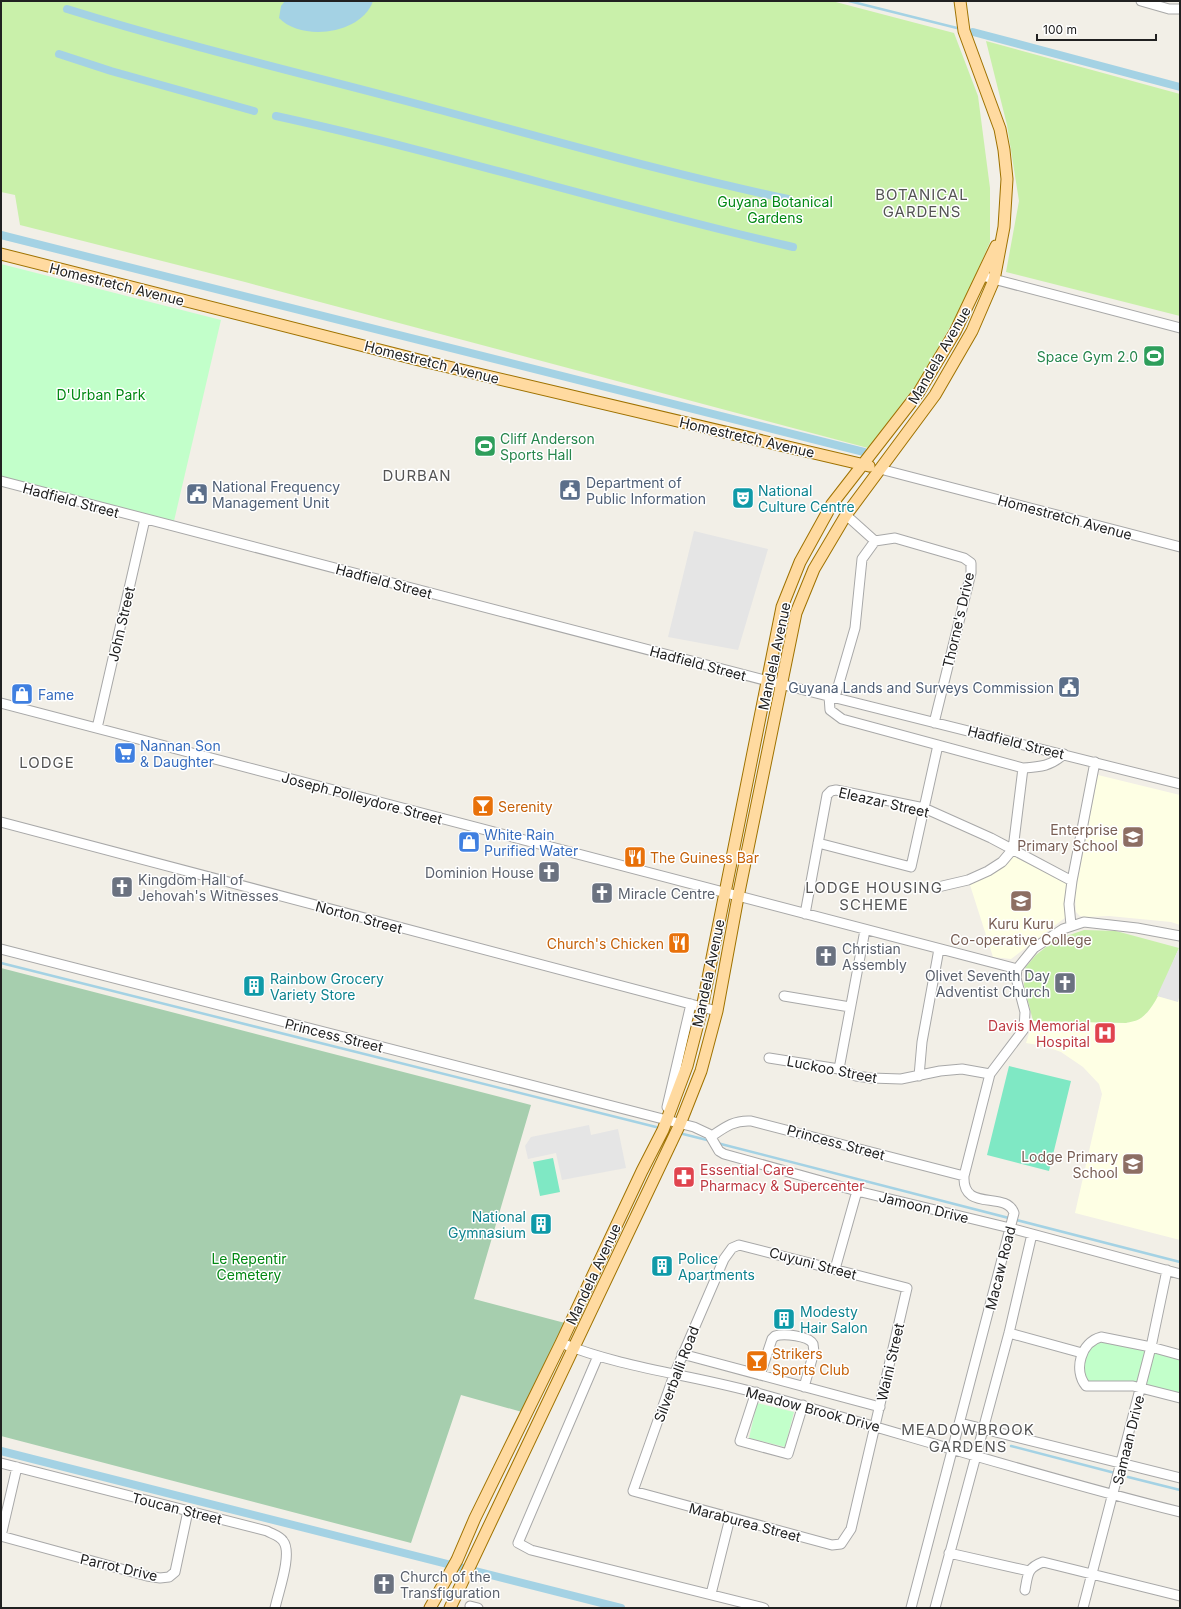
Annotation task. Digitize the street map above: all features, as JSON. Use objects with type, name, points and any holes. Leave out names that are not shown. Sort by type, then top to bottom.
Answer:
[{"type":"main road","name":"Mandela Avenue","points":[[450,1608],[572,1347],[677,1130],[701,1071],[717,1011],[738,897],[796,613],[814,569],[846,515],[935,395],[972,331],[994,280],[1004,227],[1007,179],[1000,129],[969,45],[961,13],[960,1]]},
{"type":"main road","name":"Mandela Avenue","points":[[430,1608],[457,1560],[475,1518],[561,1343],[665,1124],[687,1066],[702,1008],[782,607],[800,562],[832,504],[864,465],[919,392],[955,332],[1004,227]]},
{"type":"main road","name":"Homestretch Avenue","points":[[1,254],[423,361],[880,469]]},
{"type":"street","points":[[1141,1],[1169,8],[1180,8]]},
{"type":"street","points":[[982,276],[1180,328]]},
{"type":"street","name":"Homestretch Avenue","points":[[880,469],[1180,547]]},
{"type":"street","name":"Hadfield Street","points":[[1,481],[768,681],[1180,784]]},
{"type":"street","points":[[846,515],[875,541],[862,559],[855,628],[832,696],[830,710],[842,719],[1023,768],[1051,765],[1064,754]]},
{"type":"street","name":"John Street","points":[[97,728],[145,519]]},
{"type":"street","name":"Thorne's Drive","points":[[875,541],[895,538],[964,558],[971,563],[971,574],[934,722]]},
{"type":"street","name":"Joseph Polleydore Street","points":[[1,703],[738,897]]},
{"type":"street","points":[[818,842],[911,867],[938,745]]},
{"type":"street","points":[[1072,925],[1069,904],[1072,881],[1095,762]]},
{"type":"street","points":[[938,887],[968,880],[988,872],[1002,862],[1013,849],[1023,768]]},
{"type":"street","name":"Eleazar Street","points":[[805,914],[827,795],[833,790],[841,790],[924,808],[1013,849],[1072,881]]},
{"type":"street","name":"Norton Street","points":[[1,822],[717,1011]]},
{"type":"street","points":[[738,897],[1018,969],[1034,948],[1072,925],[1084,922],[1137,928],[1180,936]]},
{"type":"street","points":[[839,1069],[865,930]]},
{"type":"street","name":"Princess Street","points":[[1,949],[665,1124],[677,1130]]},
{"type":"street","points":[[919,1076],[922,1042],[939,949]]},
{"type":"street","name":"Macaw Road","points":[[911,1608],[954,1449],[1012,1221],[1012,1208],[1007,1205],[968,1194],[963,1186],[964,1176],[990,1074],[1024,1029],[1025,1012],[1016,978],[1018,969]]},
{"type":"street","points":[[784,996],[850,1007]]},
{"type":"street","points":[[665,1124],[691,1004]]},
{"type":"street","name":"Luckoo Street","points":[[769,1058],[839,1069],[856,1076],[871,1078],[901,1079],[940,1071],[962,1069],[990,1074]]},
{"type":"street","name":"Princess Street","points":[[712,1137],[732,1123],[739,1121],[751,1121],[964,1176]]},
{"type":"street","points":[[677,1130],[704,1131],[712,1137]]},
{"type":"street","name":"Jamoon Drive","points":[[712,1137],[719,1151],[724,1154],[857,1191],[1012,1221],[1032,1234],[1180,1274]]},
{"type":"street","points":[[835,1269],[857,1191]]},
{"type":"street","points":[[935,1608],[1009,1334],[1032,1234]]},
{"type":"street","name":"Cuyuni Street","points":[[724,1259],[729,1251],[739,1244],[907,1288]]},
{"type":"street","name":"Silverballi Road","points":[[633,1491],[682,1354],[724,1259]]},
{"type":"street","name":"Samaan Drive","points":[[1083,1608],[1141,1388],[1167,1270]]},
{"type":"street","name":"Waini Street","points":[[851,1529],[907,1288]]},
{"type":"street","points":[[760,1375],[772,1339],[781,1334],[795,1336],[812,1342],[814,1349],[804,1387]]},
{"type":"street","points":[[1009,1334],[1082,1353]]},
{"type":"street","points":[[1180,1355],[1151,1347],[1102,1337],[1094,1339],[1082,1353],[1080,1372],[1082,1381],[1086,1386],[1119,1385],[1141,1388],[1180,1398]]},
{"type":"street","name":"Meadow Brook Drive","points":[[561,1343],[598,1356],[674,1375],[756,1392],[875,1425],[976,1456],[1180,1512]]},
{"type":"street","points":[[682,1354],[880,1407]]},
{"type":"street","points":[[598,1356],[518,1543],[531,1550],[764,1608]]},
{"type":"street","points":[[756,1392],[740,1441],[788,1454],[803,1405]]},
{"type":"street","points":[[960,1423],[1180,1478]]},
{"type":"street","name":"Toucan Street","points":[[1,1463],[267,1531],[282,1540],[287,1548],[287,1558],[275,1608]]},
{"type":"street","points":[[1,1536],[17,1467]]},
{"type":"street","name":"Maraburea Street","points":[[633,1491],[832,1545],[841,1544],[851,1529]]},
{"type":"street","name":"Parrot Drive","points":[[1,1536],[124,1570],[160,1578],[169,1577],[175,1572],[188,1511]]},
{"type":"street","points":[[711,1594],[730,1518]]},
{"type":"street","points":[[949,1553],[1029,1571]]},
{"type":"street","points":[[1025,1590],[1029,1571],[1033,1566],[1044,1562],[1180,1596]]},
{"type":"shaded area","points":[[694,531],[768,549],[738,650],[668,637]]},
{"type":"shaded area","name":"Enterprise Primary School","points":[[1098,775],[1180,795],[1180,925],[1171,922],[1109,916],[1085,917],[1080,916],[1076,912],[1075,895]]},
{"type":"shaded area","name":"Kuru Kuru Co-operative College","points":[[1013,856],[1066,883],[1066,917],[1011,959],[993,957],[970,885],[1008,864]]},
{"type":"shaded area","points":[[1179,948],[1180,1240],[1075,1213],[1102,1094],[1099,1084],[1083,1067],[1061,1052],[1044,1046],[1026,1043],[1033,1021],[1126,1023],[1139,1019],[1148,1012]]},
{"type":"shaded area","points":[[1179,948],[1180,994],[1178,1002],[1157,996]]},
{"type":"shaded area","points":[[589,1125],[591,1135],[618,1129],[626,1168],[562,1180],[556,1153],[528,1159],[525,1146],[531,1137]]},
{"type":"green space","name":"Guyana Botanical Gardens","points":[[1,1],[832,1],[954,33],[978,96],[990,188],[990,242],[963,304],[919,381],[868,448],[245,282],[20,225],[15,195],[1,192]]},
{"type":"green space","points":[[986,41],[1180,94],[1180,316],[1006,272],[1019,201],[1007,125]]},
{"type":"green space","name":"D'Urban Park","points":[[1,264],[221,320],[174,521],[1,476]]},
{"type":"green space","points":[[1084,930],[1116,931],[1179,948],[1163,986],[1153,1005],[1147,1013],[1139,1019],[1126,1023],[1033,1021],[1024,985],[1025,968],[1036,955],[1055,940]]},
{"type":"green space","name":"Le Repentir Cemetery","points":[[1,968],[531,1105],[474,1299],[565,1323],[522,1412],[461,1395],[411,1543],[1,1436]]},
{"type":"green space","points":[[1009,1066],[1071,1081],[1049,1171],[987,1155]]},
{"type":"green space","points":[[553,1158],[560,1192],[540,1196],[533,1162]]},
{"type":"green space","points":[[1097,1340],[1148,1349],[1139,1385],[1088,1382],[1083,1369],[1083,1364],[1086,1355]]},
{"type":"green space","points":[[1154,1351],[1180,1358],[1180,1396],[1144,1387]]},
{"type":"green space","points":[[757,1403],[794,1412],[785,1447],[749,1438]]},
{"type":"water","points":[[285,1],[373,1],[367,12],[357,21],[330,31],[316,32],[289,26],[279,18],[281,6]]},
{"type":"waterway","points":[[849,1],[961,29]]},
{"type":"waterway","points":[[67,9],[205,49],[611,156],[699,179],[788,199]]},
{"type":"waterway","points":[[973,32],[1180,87]]},
{"type":"waterway","points":[[59,54],[111,71],[254,111]]},
{"type":"waterway","points":[[276,116],[406,147],[663,215],[793,247]]},
{"type":"waterway","points":[[1,235],[864,452]]},
{"type":"waterway","points":[[1,963],[660,1128]]},
{"type":"waterway","points":[[679,1133],[711,1141]]},
{"type":"waterway","points":[[717,1143],[1180,1262]]},
{"type":"waterway","points":[[1011,1446],[1115,1473]]},
{"type":"waterway","points":[[1,1451],[621,1608]]},
{"type":"waterway","points":[[1128,1477],[1180,1490]]},
{"type":"place","name":"Space Gym 2.0","points":[[1154,356]]},
{"type":"place","name":"Cliff Anderson Sports Hall","points":[[485,446]]},
{"type":"place","name":"Department of Public Information","points":[[570,490]]},
{"type":"place","name":"National Frequency Management Unit","points":[[197,494]]},
{"type":"place","name":"National Culture Centre","points":[[743,498]]},
{"type":"place","name":"Guyana Lands and Surveys Commission","points":[[1069,687]]},
{"type":"place","name":"Fame","points":[[22,694]]},
{"type":"place","name":"Nannan Son & Daughter","points":[[125,753]]},
{"type":"place","name":"Serenity","points":[[483,806]]},
{"type":"place","name":"Enterprise Primary School","points":[[1133,837]]},
{"type":"place","name":"White Rain Purified Water","points":[[469,842]]},
{"type":"place","name":"The Guiness Bar","points":[[635,857]]},
{"type":"place","name":"Dominion House","points":[[549,872]]},
{"type":"place","name":"Kingdom Hall of Jehovah's Witnesses","points":[[122,887]]},
{"type":"place","name":"Miracle Centre","points":[[602,893]]},
{"type":"place","name":"Kuru Kuru Co-operative College","points":[[1021,901]]},
{"type":"place","name":"Church's Chicken","points":[[679,943]]},
{"type":"place","name":"Christian Assembly","points":[[826,956]]},
{"type":"place","name":"Olivet Seventh Day Adventist Church","points":[[1065,983]]},
{"type":"place","name":"Rainbow Grocery Variety Store","points":[[254,986]]},
{"type":"place","name":"Davis Memorial Hospital","points":[[1105,1033]]},
{"type":"place","name":"Lodge Primary School","points":[[1133,1164]]},
{"type":"place","name":"Essential Care Pharmacy & Supercenter","points":[[684,1177]]},
{"type":"place","name":"National Gymnasium","points":[[541,1224]]},
{"type":"place","name":"Police Apartments","points":[[662,1266]]},
{"type":"place","name":"Modesty Hair Salon","points":[[784,1319]]},
{"type":"place","name":"Strikers Sports Club","points":[[757,1361]]},
{"type":"place","name":"Church of the Transfiguration","points":[[384,1584]]},
{"type":"district","name":"BOTANICAL GARDENS","points":[[922,202]]},
{"type":"district","name":"DURBAN","points":[[417,475]]},
{"type":"district","name":"LODGE","points":[[47,762]]},
{"type":"district","name":"LODGE HOUSING SCHEME","points":[[874,896]]},
{"type":"district","name":"MEADOWBROOK GARDENS","points":[[968,1438]]}]
